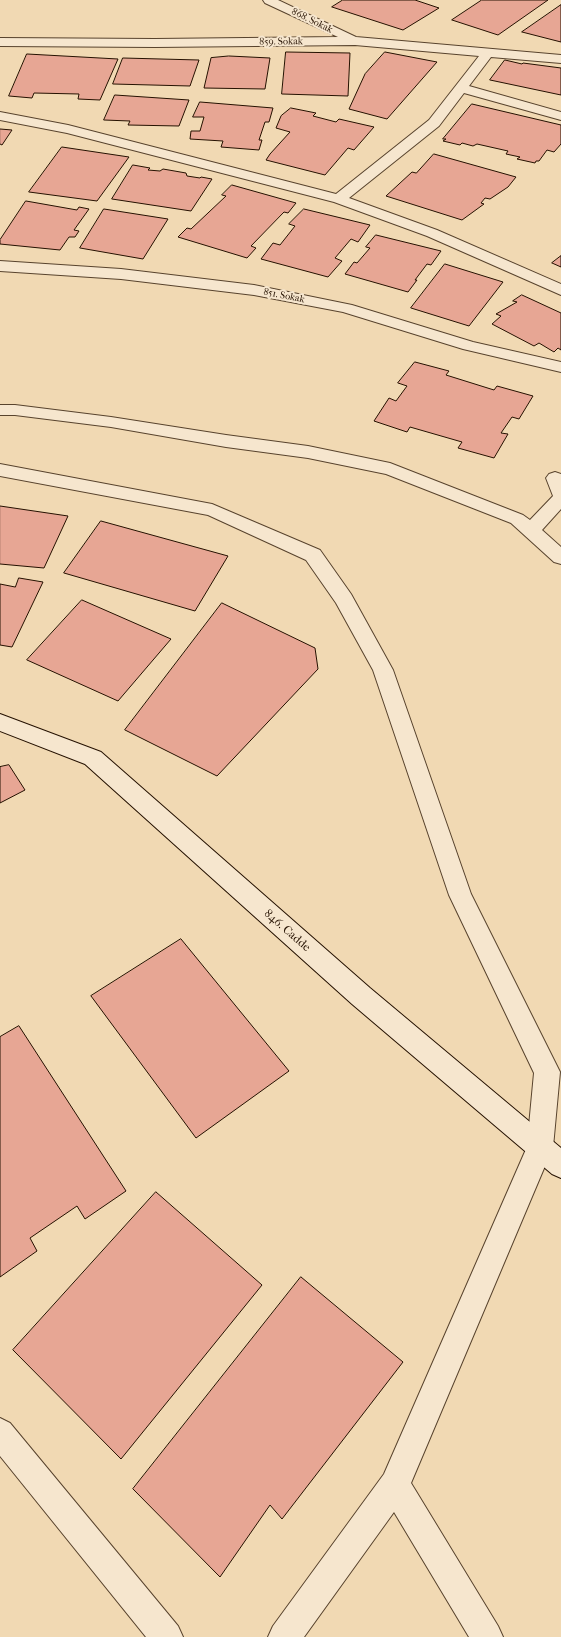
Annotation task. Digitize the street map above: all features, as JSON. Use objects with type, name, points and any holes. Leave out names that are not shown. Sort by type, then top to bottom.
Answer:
[{"type":"street","name":"868. Sokak","points":[[269,0],[355,41]]},
{"type":"street","name":"859. Sokak","points":[[0,42],[155,43],[355,41],[561,59]]},
{"type":"street","points":[[339,199],[434,123],[488,52]]},
{"type":"street","points":[[461,88],[561,116]]},
{"type":"street","points":[[0,116],[68,129],[339,199],[432,233],[561,290]]},
{"type":"street","name":"851. Sokak","points":[[0,266],[121,274],[254,290],[346,308],[469,346],[561,367]]},
{"type":"street","points":[[0,410],[15,410],[104,421],[226,441],[308,452],[390,469],[517,519],[561,557]]},
{"type":"street","points":[[0,470],[212,510],[312,555],[344,599],[383,670],[460,895],[547,1072],[550,1156],[395,1485],[284,1637]]},
{"type":"street","points":[[531,531],[561,498]]},
{"type":"street","name":"846. Cadde","points":[[0,722],[93,758],[361,996],[550,1156]]},
{"type":"street","points":[[0,1433],[167,1637]]},
{"type":"street","points":[[395,1485],[487,1637]]},
{"type":"building","points":[[343,0],[415,0],[439,8],[403,30],[332,7]]},
{"type":"building","points":[[482,0],[548,0],[498,35],[452,20]]},
{"type":"building","points":[[561,5],[561,42],[522,32]]},
{"type":"building","points":[[286,52],[350,53],[348,96],[282,94]]},
{"type":"building","points":[[385,52],[437,62],[387,119],[349,109],[365,74]]},
{"type":"building","points":[[27,54],[118,59],[100,100],[78,99],[79,94],[34,93],[32,98],[9,96]]},
{"type":"building","points":[[229,56],[270,58],[265,89],[204,88],[211,58]]},
{"type":"building","points":[[123,58],[199,60],[190,86],[113,84]]},
{"type":"building","points":[[505,60],[522,64],[561,68],[561,95],[490,80]]},
{"type":"building","points":[[115,95],[189,100],[179,126],[128,125],[130,121],[104,120]]},
{"type":"building","points":[[200,102],[273,108],[269,122],[265,122],[259,140],[262,140],[259,150],[221,147],[223,141],[190,139],[191,131],[200,131],[204,117],[193,117]]},
{"type":"building","points":[[472,104],[561,125],[561,144],[554,152],[547,150],[539,161],[536,161],[535,163],[517,159],[520,157],[506,154],[508,151],[477,144],[473,146],[462,143],[460,145],[443,141],[446,139],[443,139]]},
{"type":"building","points":[[291,108],[316,113],[313,116],[336,122],[339,119],[374,127],[354,150],[348,148],[325,175],[266,160],[290,132],[276,128],[281,116]]},
{"type":"building","points":[[0,129],[12,130],[2,145],[0,144]]},
{"type":"building","points":[[62,147],[129,157],[97,201],[29,192]]},
{"type":"building","points":[[434,154],[516,177],[508,187],[490,199],[485,198],[481,203],[484,204],[462,220],[386,196],[412,172],[416,173]]},
{"type":"building","points":[[133,165],[150,168],[148,170],[160,171],[163,169],[186,173],[187,176],[212,179],[191,211],[112,199]]},
{"type":"building","points":[[232,185],[296,203],[288,213],[284,212],[251,246],[256,248],[247,258],[178,237],[187,228],[191,229],[226,196],[222,195]]},
{"type":"building","points":[[26,201],[77,210],[79,207],[89,209],[74,230],[79,231],[75,237],[69,237],[60,250],[0,244],[0,240]]},
{"type":"building","points":[[104,209],[168,219],[143,259],[80,248]]},
{"type":"building","points":[[304,209],[370,225],[358,242],[351,239],[335,258],[342,261],[328,277],[261,259],[273,243],[280,245],[295,226],[289,224]]},
{"type":"building","points":[[376,235],[441,251],[431,265],[427,264],[408,292],[345,274],[354,262],[357,263],[370,248],[366,247]]},
{"type":"building","points":[[561,256],[561,267],[552,263]]},
{"type":"building","points":[[445,264],[503,282],[469,326],[411,308]]},
{"type":"building","points":[[522,295],[561,313],[561,350],[558,348],[554,352],[539,343],[534,346],[492,324],[501,316],[496,314],[517,302],[513,301]]},
{"type":"building","points":[[415,362],[449,371],[446,375],[494,390],[497,386],[533,396],[519,419],[512,417],[501,433],[508,434],[494,458],[458,448],[462,442],[410,427],[407,432],[374,421],[389,398],[396,401],[407,386],[398,383]]},
{"type":"building","points":[[0,506],[68,516],[44,568],[0,564]]},
{"type":"building","points":[[101,521],[228,556],[195,611],[64,573]]},
{"type":"building","points":[[19,578],[43,582],[12,647],[0,645],[0,584],[15,587]]},
{"type":"building","points":[[82,600],[171,639],[118,701],[27,660]]},
{"type":"building","points":[[222,603],[315,648],[318,669],[217,776],[125,730]]},
{"type":"building","points":[[9,765],[25,790],[0,803],[0,767]]},
{"type":"building","points":[[181,939],[289,1071],[196,1138],[91,996]]},
{"type":"building","points":[[19,1026],[126,1191],[85,1219],[77,1206],[30,1238],[37,1251],[0,1277],[0,1037]]},
{"type":"building","points":[[156,1192],[262,1285],[121,1459],[13,1350]]},
{"type":"building","points":[[301,1277],[403,1362],[282,1519],[270,1505],[220,1577],[133,1489]]}]
